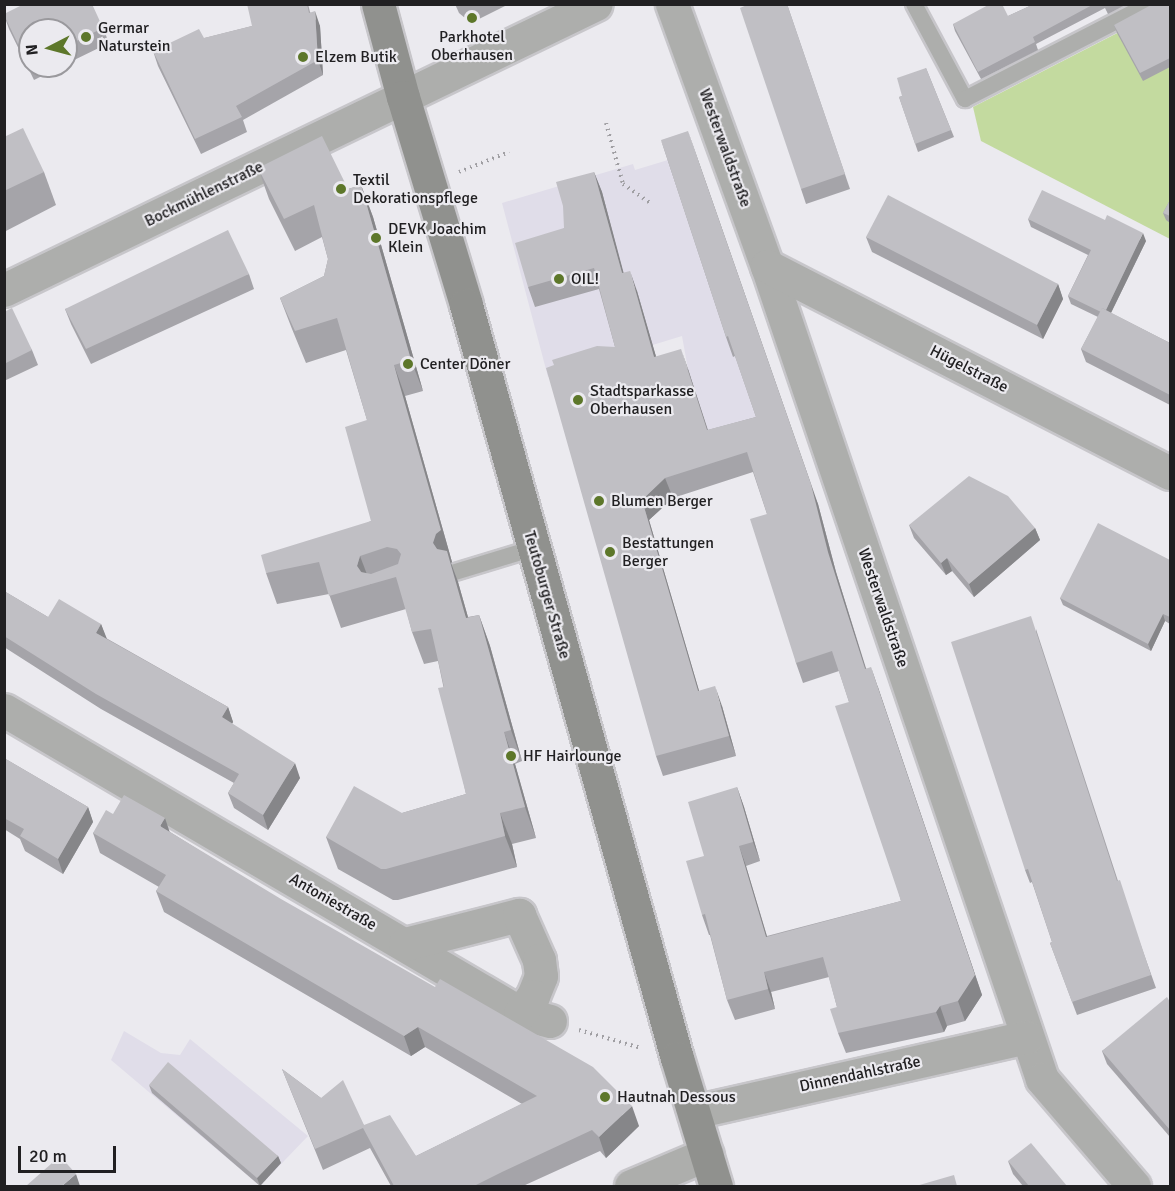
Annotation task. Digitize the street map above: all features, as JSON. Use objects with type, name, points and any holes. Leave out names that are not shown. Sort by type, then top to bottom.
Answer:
[{"type":"main road","name":"Teutoburger Straße","points":[[378,4],[677,1058],[716,1186]]},
{"type":"street","name":"Bockmühlenstraße","points":[[4,290],[596,4]]},
{"type":"street","name":"Westerwaldstraße","points":[[672,4],[767,266],[1042,1079],[1134,1186]]},
{"type":"street","name":"Hügelstraße","points":[[767,266],[1170,473]]},
{"type":"street","name":"Antoniestraße","points":[[4,710],[405,944],[535,1017]]},
{"type":"street","points":[[405,944],[519,915],[539,960],[541,976],[533,996],[535,1017]]},
{"type":"street","name":"Dinnendahlstraße","points":[[694,1112],[1028,1037]]},
{"type":"street","points":[[631,1186],[707,1154]]},
{"type":"lane","points":[[914,4],[964,99],[1150,4]]},
{"type":"lane","points":[[455,572],[534,548]]},
{"type":"path","points":[[606,123],[623,184],[650,203]]},
{"type":"path","points":[[430,184],[509,152]]},
{"type":"path","points":[[535,1017],[677,1058]]},
{"type":"shaded area","name":"OIL!","points":[[668,160],[763,437],[714,451],[688,369],[682,336],[548,377],[502,203],[633,164],[635,170]]},
{"type":"shaded area","points":[[124,1031],[161,1053],[180,1055],[190,1039],[308,1136],[260,1186],[111,1060]]},
{"type":"green space","points":[[1170,6],[1170,239],[981,141],[973,107]]},
{"type":"building","points":[[24,4],[92,4],[103,28],[78,40],[78,18],[18,18],[18,44],[4,14]]},
{"type":"building","points":[[247,4],[307,4],[309,13],[315,11],[318,60],[236,106],[242,117],[195,139],[153,51],[199,29],[204,38],[252,26]]},
{"type":"building","points":[[749,4],[787,4],[845,174],[801,189],[740,8]]},
{"type":"building","points":[[990,4],[1002,4],[1008,16],[1034,4],[1094,4],[1033,37],[1035,42],[978,72],[953,24]]},
{"type":"building","points":[[1153,4],[1170,4],[1170,58],[1140,73],[1114,25]]},
{"type":"building","points":[[926,68],[951,130],[915,144],[899,97],[902,96],[897,78]]},
{"type":"building","points":[[23,128],[44,172],[4,191],[4,137]]},
{"type":"building","points":[[688,131],[811,484],[828,552],[865,669],[871,667],[975,975],[958,1001],[940,1006],[936,1012],[838,1033],[830,1009],[837,1007],[823,957],[764,972],[768,989],[727,1000],[705,914],[702,915],[686,861],[704,856],[688,802],[737,787],[753,842],[739,846],[766,937],[901,901],[835,706],[849,702],[832,651],[796,663],[750,519],[767,514],[747,452],[665,478],[642,500],[698,691],[715,686],[729,736],[656,756],[546,368],[554,365],[552,360],[597,346],[615,347],[594,268],[528,287],[515,243],[564,228],[563,206],[556,182],[594,172],[622,273],[630,271],[654,357],[681,349],[707,430],[756,417],[728,336],[726,337],[661,140]]},
{"type":"building","points":[[322,136],[348,189],[361,185],[411,360],[394,365],[441,530],[436,534],[433,543],[437,549],[447,551],[466,618],[479,615],[511,730],[504,732],[525,807],[500,813],[505,836],[386,869],[381,869],[326,837],[354,786],[402,813],[466,794],[438,688],[444,687],[431,629],[412,632],[396,577],[329,596],[319,562],[266,573],[261,555],[371,521],[345,427],[367,420],[337,318],[295,331],[280,298],[324,276],[328,259],[314,205],[284,219],[258,168]],"holes":[[[387,547],[397,549],[401,554],[398,564],[371,574],[361,572],[357,566],[360,556]]]},
{"type":"building","points":[[1042,190],[1105,220],[1107,215],[1143,233],[1106,310],[1102,308],[1101,312],[1068,296],[1091,250],[1028,219]]},
{"type":"building","points":[[888,195],[1058,284],[1037,325],[866,237]]},
{"type":"building","points":[[1170,200],[1170,216],[1163,213]]},
{"type":"building","points":[[228,230],[249,274],[86,349],[65,309]]},
{"type":"building","points":[[12,308],[32,350],[4,364],[4,312]]},
{"type":"building","points":[[1102,308],[1170,343],[1170,395],[1081,349]]},
{"type":"building","points":[[969,476],[1008,496],[1035,528],[969,584],[947,558],[941,563],[909,525]]},
{"type":"building","points":[[1098,523],[1170,560],[1170,617],[1163,614],[1148,644],[1060,598]]},
{"type":"building","points":[[4,591],[48,617],[59,599],[101,624],[96,633],[228,707],[222,717],[295,763],[263,815],[228,793],[239,774],[96,694],[4,636]]},
{"type":"building","points":[[1031,616],[1117,881],[1120,880],[1151,975],[1072,1002],[1050,943],[1052,942],[1028,869],[1025,870],[951,642]]},
{"type":"building","points":[[4,758],[88,807],[58,859],[20,836],[24,829],[4,818]]},
{"type":"building","points":[[124,795],[165,818],[160,826],[281,899],[435,987],[440,979],[593,1067],[632,1106],[599,1137],[592,1130],[474,1186],[394,1186],[363,1128],[315,1149],[282,1069],[321,1098],[343,1080],[364,1125],[390,1115],[416,1156],[537,1096],[418,1027],[404,1036],[156,891],[166,875],[93,833],[106,810],[113,814]]},
{"type":"building","points":[[1167,997],[1170,1002],[1170,1130],[1102,1051]]},
{"type":"building","points":[[168,1062],[278,1156],[257,1178],[149,1085]]},
{"type":"building","points":[[1031,1143],[1067,1186],[1029,1186],[1008,1161]]},
{"type":"building","points":[[60,1156],[76,1174],[62,1186],[26,1186]]},
{"type":"building","points":[[954,1175],[957,1186],[916,1186]]},
{"type":"place","name":"Parkhotel Oberhausen","points":[[472,18]]},
{"type":"place","name":"Germar Naturstein","points":[[86,37]]},
{"type":"place","name":"Elzem Butik","points":[[303,57]]},
{"type":"place","name":"Textil Dekorationspflege","points":[[341,189]]},
{"type":"place","name":"DEVK Joachim Klein","points":[[376,238]]},
{"type":"place","name":"OIL!","points":[[559,279]]},
{"type":"place","name":"Center Döner","points":[[408,364]]},
{"type":"place","name":"Stadtsparkasse Oberhausen","points":[[578,400]]},
{"type":"place","name":"Blumen Berger","points":[[599,501]]},
{"type":"place","name":"Bestattungen Berger","points":[[610,552]]},
{"type":"place","name":"HF Hairlounge","points":[[511,756]]},
{"type":"place","name":"Hautnah Dessous","points":[[605,1097]]}]
